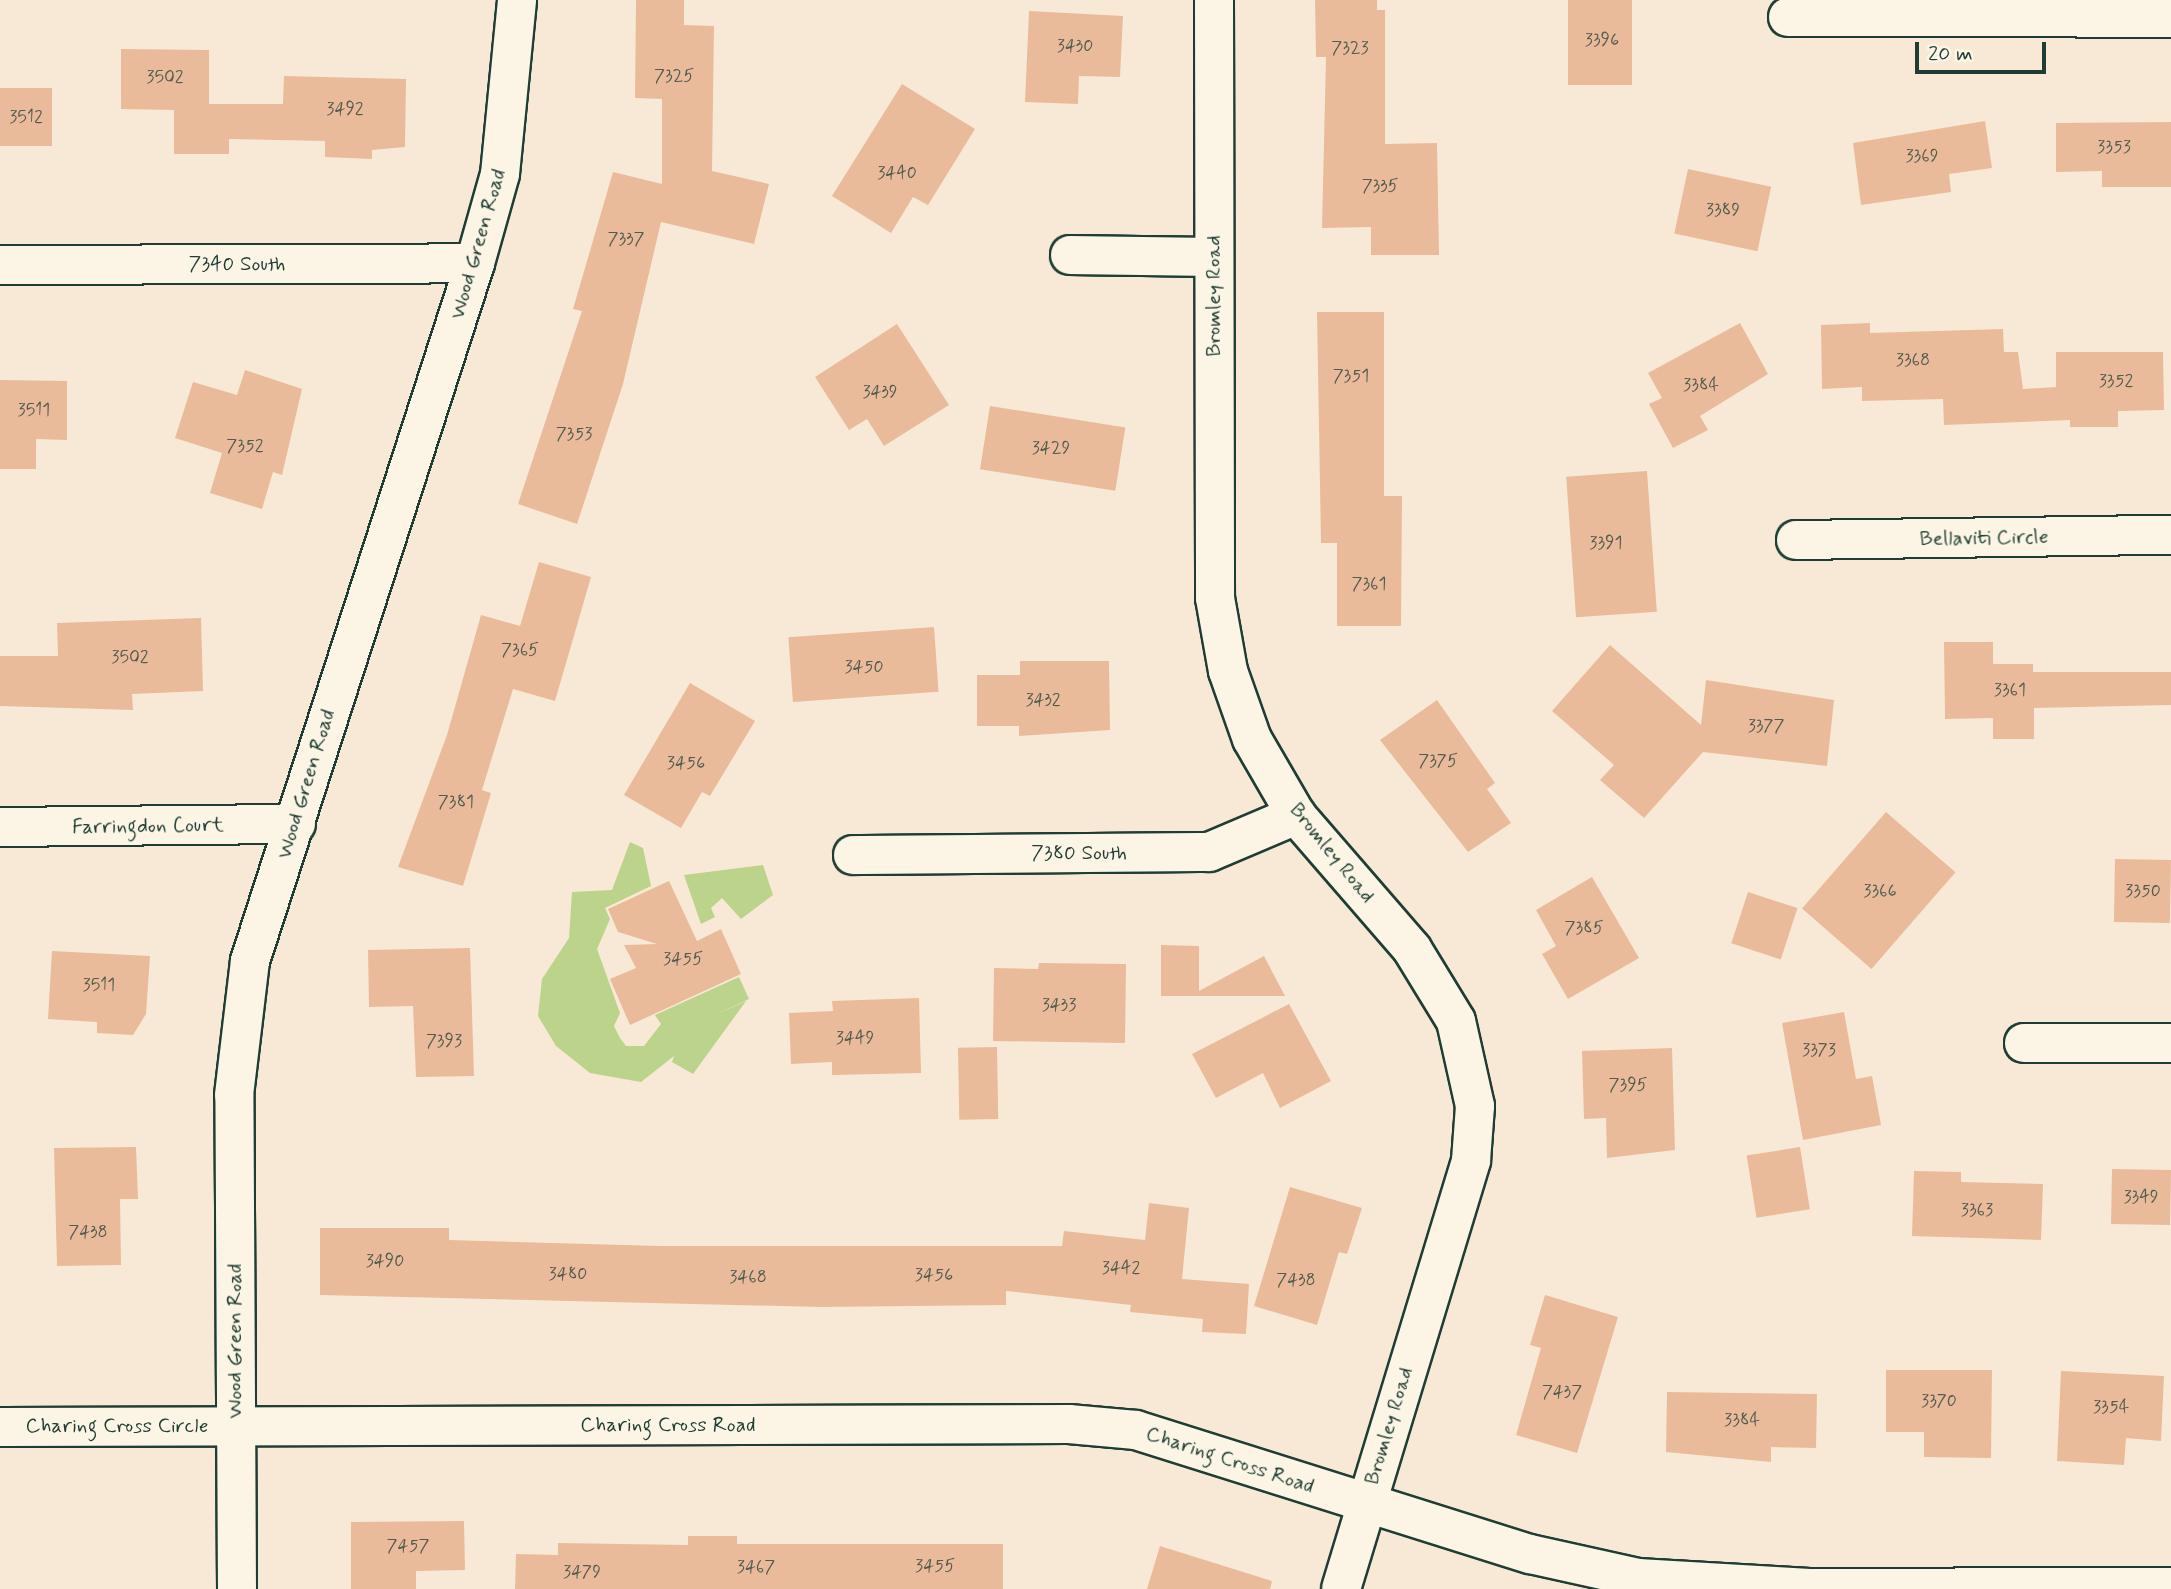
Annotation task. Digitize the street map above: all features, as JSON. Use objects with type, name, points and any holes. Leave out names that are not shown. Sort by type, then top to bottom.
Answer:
[{"type":"street","name":"Wood Green Road","points":[[237,1589],[234,1095],[250,961],[475,263],[499,174],[517,0]]},
{"type":"street","name":"Bromley Road","points":[[1214,0],[1214,598],[1228,671],[1252,739],[1296,815],[1412,949],[1456,1021],[1475,1106],[1471,1161],[1341,1589]]},
{"type":"street","points":[[1788,17],[2171,18]]},
{"type":"street","points":[[1070,255],[1213,257]]},
{"type":"street","name":"7340 South","points":[[0,265],[475,263]]},
{"type":"street","name":"Bellaviti Circle","points":[[1796,540],[2171,535]]},
{"type":"street","name":"7380 South","points":[[853,855],[1209,852],[1296,815]]},
{"type":"street","name":"Farringdon Court","points":[[0,827],[296,824]]},
{"type":"street","points":[[2024,1043],[2171,1043]]},
{"type":"street","name":"Charing Cross Road","points":[[235,1425],[1069,1424],[1136,1430],[1207,1449],[1366,1504],[1530,1554],[1639,1578],[1814,1588],[2171,1587]]},
{"type":"street","name":"Charing Cross Circle","points":[[0,1427],[235,1425]]},
{"type":"green space","points":[[630,842],[643,848],[651,886],[605,908],[610,919],[597,949],[620,1013],[614,1026],[626,1046],[644,1046],[661,1024],[655,1015],[739,977],[749,999],[715,1015],[746,1001],[693,1074],[672,1062],[674,1056],[641,1082],[590,1073],[556,1046],[538,1016],[542,979],[569,938],[572,892],[612,890]]},
{"type":"green space","points":[[763,865],[773,895],[741,919],[722,898],[711,908],[715,917],[701,924],[684,875]]},
{"type":"building","points":[[636,0],[684,0],[684,25],[714,26],[712,171],[769,184],[754,244],[661,222],[623,384],[577,524],[518,504],[582,311],[573,309],[613,172],[662,184],[662,99],[635,98]]},
{"type":"building","points":[[1315,0],[1377,0],[1377,10],[1385,10],[1385,144],[1437,143],[1439,255],[1371,255],[1371,227],[1322,228],[1326,57],[1316,57]]},
{"type":"building","points":[[1568,0],[1632,0],[1632,85],[1568,85]]},
{"type":"building","points":[[1029,11],[1123,16],[1120,77],[1079,76],[1078,104],[1025,102]]},
{"type":"building","points":[[121,49],[209,50],[209,104],[283,104],[284,76],[406,79],[405,147],[372,150],[372,159],[325,157],[325,141],[229,139],[229,154],[174,154],[174,110],[121,109]]},
{"type":"building","points":[[902,84],[975,129],[928,205],[913,197],[891,233],[832,196]]},
{"type":"building","points":[[0,88],[52,88],[52,146],[0,146]]},
{"type":"building","points":[[1985,121],[1992,168],[1949,174],[1951,192],[1861,205],[1853,143]]},
{"type":"building","points":[[2171,122],[2171,187],[2102,187],[2102,171],[2056,172],[2056,123]]},
{"type":"building","points":[[1688,169],[1771,187],[1757,251],[1674,234]]},
{"type":"building","points":[[1317,312],[1384,312],[1384,496],[1402,496],[1401,626],[1337,626],[1337,543],[1321,543]]},
{"type":"building","points":[[1740,323],[1768,374],[1700,416],[1708,430],[1673,448],[1649,404],[1662,398],[1648,373]]},
{"type":"building","points":[[1870,323],[1870,333],[2003,329],[2004,352],[2018,352],[2023,389],[2056,387],[2056,352],[2163,352],[2164,410],[2118,411],[2118,427],[2070,427],[2070,420],[1944,425],[1943,399],[1862,401],[1862,387],[1822,389],[1821,325]]},
{"type":"building","points":[[897,324],[949,405],[884,446],[867,419],[849,430],[815,377]]},
{"type":"building","points":[[245,370],[302,389],[282,475],[273,472],[262,509],[210,493],[222,453],[175,438],[193,382],[237,395]]},
{"type":"building","points":[[0,380],[67,381],[67,440],[36,439],[36,469],[0,469]]},
{"type":"building","points":[[990,406],[1125,427],[1115,491],[980,469]]},
{"type":"building","points":[[1647,471],[1657,612],[1576,617],[1566,477]]},
{"type":"building","points":[[539,562],[591,577],[555,701],[513,689],[482,790],[491,793],[463,886],[398,867],[447,735],[481,615],[520,626]]},
{"type":"building","points":[[201,618],[203,691],[132,694],[133,710],[0,706],[0,656],[58,656],[57,623]]},
{"type":"building","points":[[934,627],[939,692],[793,702],[788,637]]},
{"type":"building","points":[[1944,642],[1993,642],[1993,664],[2033,664],[2033,672],[2171,672],[2171,705],[2034,708],[2034,739],[1993,739],[1993,718],[1945,719]]},
{"type":"building","points":[[1610,645],[1701,725],[1706,680],[1834,700],[1827,766],[1703,752],[1644,818],[1600,780],[1614,765],[1552,711]]},
{"type":"building","points":[[1020,661],[1109,661],[1110,730],[1019,736],[1019,726],[977,726],[977,675],[1020,675]]},
{"type":"building","points":[[690,683],[755,721],[710,796],[702,792],[681,828],[624,795]]},
{"type":"building","points":[[1437,700],[1495,783],[1487,789],[1511,823],[1468,852],[1380,740]]},
{"type":"building","points":[[1886,812],[1955,872],[1871,969],[1802,909]]},
{"type":"building","points":[[2115,859],[2171,860],[2170,923],[2114,922]]},
{"type":"building","points":[[1592,877],[1639,958],[1568,999],[1542,954],[1556,946],[1536,910]]},
{"type":"building","points":[[669,881],[697,941],[721,929],[741,974],[630,1025],[610,979],[636,968],[624,945],[657,944],[618,932],[608,909]]},
{"type":"building","points":[[1748,892],[1797,908],[1781,959],[1731,943]]},
{"type":"building","points":[[1161,945],[1199,946],[1199,991],[1264,956],[1285,996],[1161,996]]},
{"type":"building","points":[[470,948],[474,1076],[416,1077],[413,1006],[369,1007],[368,950]]},
{"type":"building","points":[[52,951],[150,956],[146,1014],[133,1035],[97,1033],[97,1022],[48,1019]]},
{"type":"building","points":[[1039,963],[1126,964],[1125,1043],[993,1041],[994,968],[1038,969]]},
{"type":"building","points":[[919,998],[921,1073],[832,1075],[832,1062],[791,1064],[789,1013],[833,1011],[832,1001]]},
{"type":"building","points":[[1289,1004],[1331,1081],[1280,1108],[1263,1073],[1216,1098],[1192,1054]]},
{"type":"building","points":[[1844,1012],[1856,1079],[1872,1076],[1881,1125],[1803,1140],[1782,1023]]},
{"type":"building","points":[[997,1047],[998,1119],[959,1120],[958,1048]]},
{"type":"building","points":[[1672,1048],[1675,1150],[1607,1158],[1606,1118],[1584,1119],[1582,1051]]},
{"type":"building","points":[[136,1147],[138,1199],[120,1199],[121,1265],[57,1266],[54,1148]]},
{"type":"building","points":[[1800,1147],[1810,1209],[1757,1218],[1747,1155]]},
{"type":"building","points":[[2112,1169],[2171,1170],[2170,1225],[2111,1224]]},
{"type":"building","points":[[1914,1171],[1961,1172],[1961,1182],[2043,1184],[2041,1240],[1912,1236]]},
{"type":"building","points":[[1290,1187],[1362,1208],[1347,1254],[1339,1252],[1317,1325],[1254,1306]]},
{"type":"building","points":[[1149,1203],[1189,1208],[1182,1279],[1249,1284],[1246,1334],[1202,1332],[1203,1319],[1130,1312],[1131,1305],[1006,1291],[1006,1305],[820,1307],[320,1295],[320,1228],[449,1228],[449,1240],[660,1246],[1062,1246],[1064,1231],[1145,1240]]},
{"type":"building","points":[[1545,1295],[1618,1317],[1577,1453],[1516,1435],[1541,1348],[1530,1345]]},
{"type":"building","points":[[1886,1370],[1992,1370],[1991,1458],[1924,1457],[1924,1432],[1886,1432]]},
{"type":"building","points":[[2061,1371],[2164,1376],[2161,1441],[2126,1438],[2124,1465],[2057,1461]]},
{"type":"building","points":[[1667,1392],[1817,1394],[1816,1448],[1771,1447],[1771,1462],[1666,1452]]},
{"type":"building","points":[[464,1521],[465,1570],[416,1571],[416,1589],[351,1589],[351,1522]]},
{"type":"building","points":[[688,1536],[737,1536],[737,1544],[1003,1544],[1003,1589],[515,1589],[516,1554],[558,1555],[558,1543],[688,1545]]},
{"type":"building","points":[[1160,1546],[1272,1581],[1270,1589],[1147,1589]]}]
